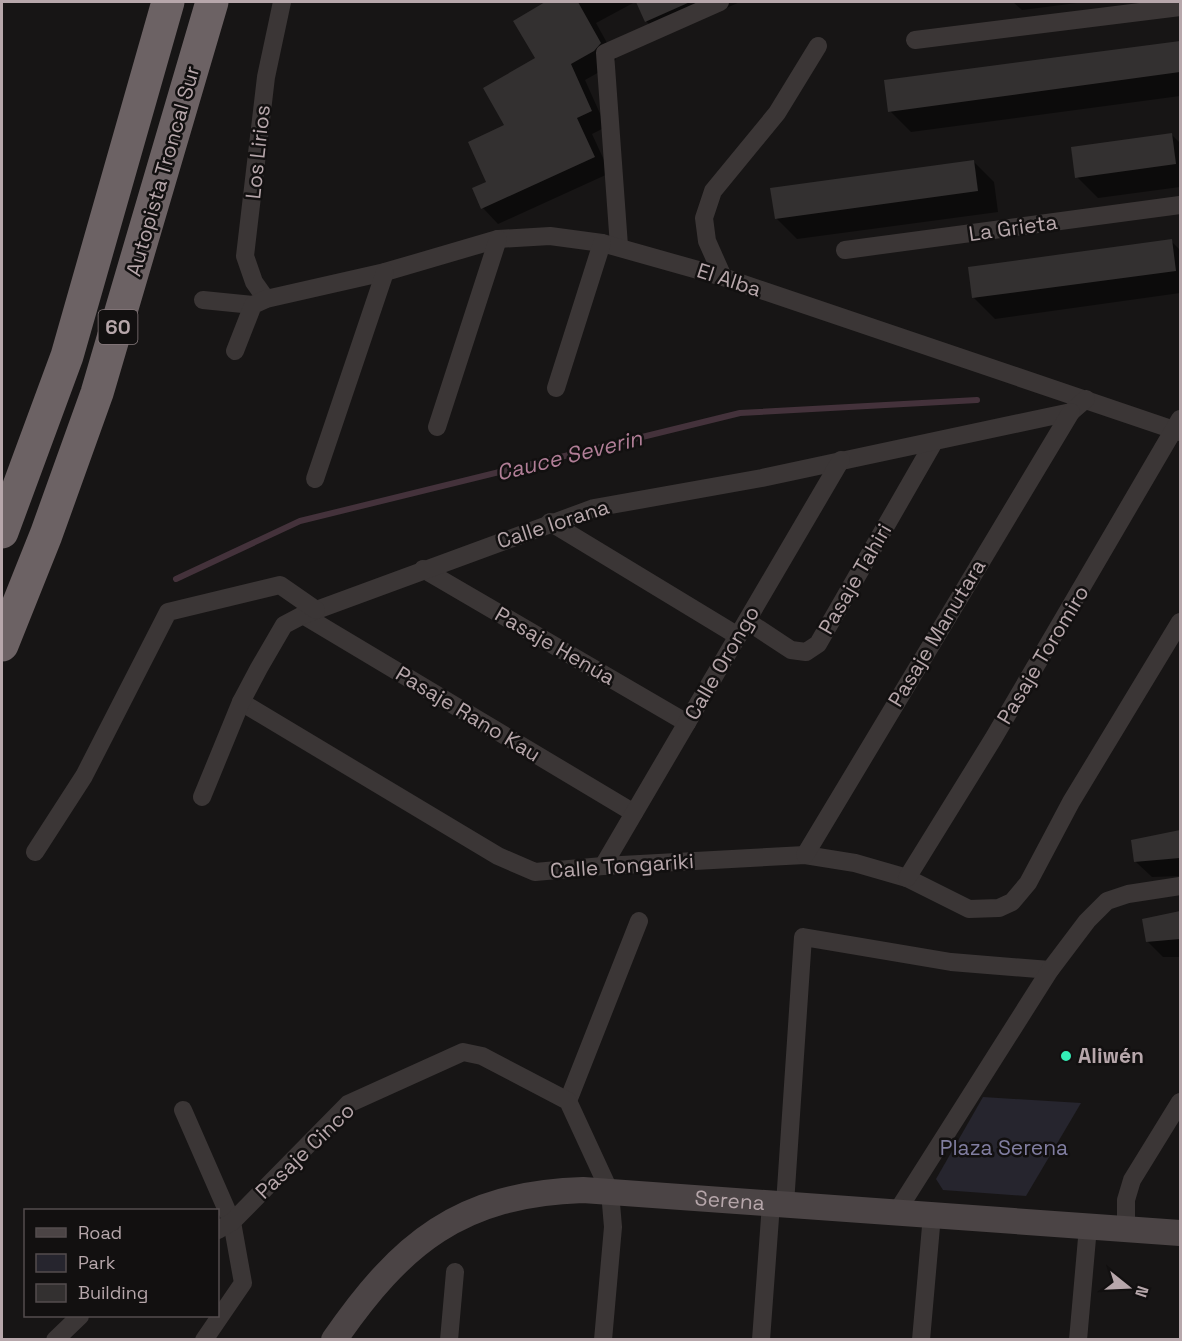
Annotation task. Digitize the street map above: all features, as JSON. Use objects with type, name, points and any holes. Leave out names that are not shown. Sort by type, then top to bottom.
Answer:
[{"type":"highway","name":"Autopista Troncal Sur","points":[[2,532],[67,356],[168,2]]},
{"type":"highway","name":"Autopista Troncal Sur","points":[[2,645],[46,535],[97,393],[212,2]]},
{"type":"street","name":"Los Lirios","points":[[259,302],[246,256],[266,77],[282,2]]},
{"type":"street","points":[[556,388],[610,244],[605,53],[720,2]]},
{"type":"street","points":[[915,40],[1180,8]]},
{"type":"street","points":[[723,277],[707,241],[704,218],[713,191],[777,113],[818,46]]},
{"type":"street","name":"La Grieta","points":[[845,250],[1180,205]]},
{"type":"street","name":"El Alba","points":[[203,300],[259,302],[385,272],[498,239],[550,236],[610,244],[723,277],[1086,399],[1179,427]]},
{"type":"street","points":[[437,427],[498,239]]},
{"type":"street","points":[[315,479],[385,272]]},
{"type":"street","points":[[235,351],[259,302]]},
{"type":"street","name":"Calle Iorana","points":[[202,797],[241,702],[284,625],[309,612],[550,522],[594,508],[762,478],[1071,412],[1086,399]]},
{"type":"street","name":"Pasaje Manutara","points":[[805,855],[1071,412]]},
{"type":"street","name":"Pasaje Toromiro","points":[[907,878],[993,740],[1179,427]]},
{"type":"street","name":"Pasaje Tahiri","points":[[550,522],[742,628],[791,650],[806,652],[818,644],[934,442]]},
{"type":"street","name":"Calle Orongo","points":[[603,866],[841,460]]},
{"type":"street","name":"Pasaje Henúa","points":[[423,569],[687,723]]},
{"type":"street","name":"Pasaje Rano Kau","points":[[35,852],[84,776],[168,612],[280,585],[309,612],[634,813]]},
{"type":"street","name":"Calle Tongariki","points":[[241,702],[515,866],[535,872],[805,855],[855,863],[907,878],[969,909],[982,910],[999,908],[1012,902],[1028,883],[1071,802],[1180,622]]},
{"type":"street","points":[[896,1213],[1068,942],[1107,901],[1128,894],[1180,886]]},
{"type":"street","points":[[603,1340],[613,1227],[610,1192],[568,1101],[639,921]]},
{"type":"street","points":[[761,1340],[778,1204],[803,937],[951,962],[1050,970]]},
{"type":"street","name":"Pasaje Cinco","points":[[225,1226],[348,1104],[463,1052],[483,1056],[568,1101]]},
{"type":"street","points":[[1126,1229],[1126,1200],[1132,1180],[1180,1102]]},
{"type":"street","points":[[183,1110],[219,1209]]},
{"type":"street","name":"Serena","points":[[334,1340],[375,1282],[393,1263],[435,1231],[458,1218],[529,1194],[565,1190],[610,1192],[1180,1233]]},
{"type":"street","points":[[204,1340],[243,1283],[219,1209]]},
{"type":"street","points":[[921,1340],[932,1215]]},
{"type":"street","points":[[1078,1340],[1088,1227]]},
{"type":"street","points":[[449,1340],[455,1272]]},
{"type":"street","points":[[55,1340],[79,1317]]},
{"type":"green space","name":"Plaza Serena","points":[[983,1097],[1081,1103],[1026,1196],[943,1190],[936,1179]]},
{"type":"building","points":[[545,2],[578,2],[601,43],[594,51],[571,64],[592,111],[577,118],[595,157],[481,209],[472,188],[486,182],[468,142],[504,125],[483,88],[535,58],[513,21]]},
{"type":"building","points":[[636,2],[690,2],[645,22]]},
{"type":"building","points":[[1180,41],[1180,72],[888,112],[884,80]]},
{"type":"building","points":[[1172,133],[1176,164],[1075,178],[1071,147]]},
{"type":"building","points":[[974,160],[978,191],[775,219],[770,188]]},
{"type":"building","points":[[1172,239],[1176,271],[972,298],[968,267]]},
{"type":"building","points":[[1180,830],[1180,858],[1134,862],[1131,840]]},
{"type":"building","points":[[1180,911],[1180,939],[1146,942],[1142,919]]},
{"type":"waterway","name":"Cauce Severin","points":[[176,579],[300,521],[740,413],[977,400]]},
{"type":"place","name":"Aliwén","points":[[1066,1056]]}]
